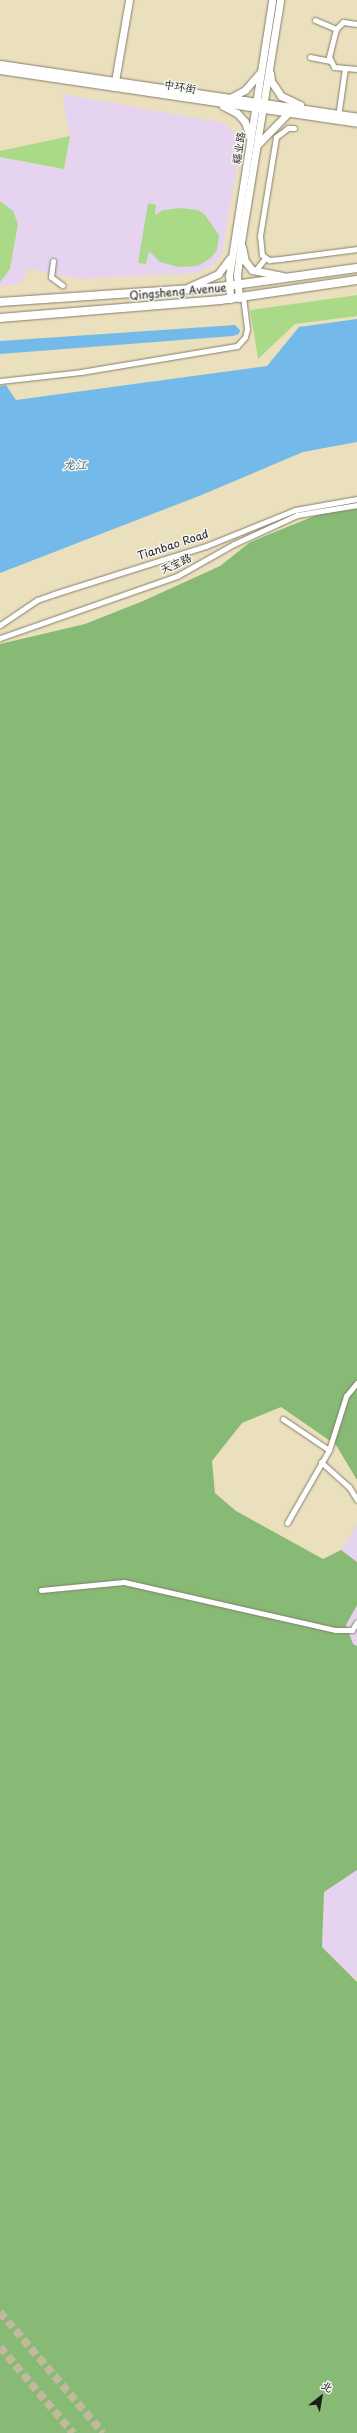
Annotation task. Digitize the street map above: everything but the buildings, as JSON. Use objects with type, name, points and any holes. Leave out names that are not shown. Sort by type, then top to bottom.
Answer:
[{"type":"main road","name":"Qingsheng Avenue","points":[[0,302],[234,286],[357,268]]},
{"type":"main road","name":"Qingsheng Avenue","points":[[0,318],[237,298],[357,280]]},
{"type":"street","points":[[115,85],[129,0]]},
{"type":"street","name":"福业路","points":[[234,286],[255,144],[260,106],[261,72],[272,0]]},
{"type":"street","name":"福业路","points":[[260,106],[269,69],[280,0]]},
{"type":"street","points":[[315,20],[336,29]]},
{"type":"street","points":[[357,24],[343,22],[336,29],[331,42],[331,61],[334,67],[357,70]]},
{"type":"street","points":[[310,57],[331,61]]},
{"type":"street","points":[[0,60],[10,68],[0,74]]},
{"type":"street","name":"中环街","points":[[0,64],[10,68],[115,85],[205,102],[307,110],[357,123]]},
{"type":"street","name":"中环街","points":[[0,70],[10,68]]},
{"type":"street","points":[[338,117],[345,68]]},
{"type":"street","points":[[269,69],[271,81],[281,96],[307,110]]},
{"type":"street","points":[[229,98],[245,90],[261,72]]},
{"type":"street","name":"中环街","points":[[115,85],[229,98],[288,113],[357,117]]},
{"type":"street","points":[[205,102],[237,113],[249,130],[255,144],[288,113]]},
{"type":"street","points":[[265,258],[262,255],[260,236],[276,137],[288,128],[294,128]]},
{"type":"street","name":"福业路","points":[[237,298],[234,286],[232,254],[255,144]]},
{"type":"street","points":[[241,242],[245,261],[255,272],[294,277]]},
{"type":"street","points":[[265,258],[280,259],[357,249]]},
{"type":"street","points":[[180,290],[198,284],[218,274],[232,254]]},
{"type":"street","points":[[255,272],[265,258]]},
{"type":"street","points":[[53,261],[51,277],[62,285]]},
{"type":"street","points":[[0,381],[81,372],[237,346],[245,337],[247,329],[237,298]]},
{"type":"street","name":"Tianbao Road","points":[[0,625],[37,600],[54,594],[206,546],[295,510],[357,499]]},
{"type":"street","name":"天宝路","points":[[0,638],[177,576],[234,544],[297,515],[357,505]]},
{"type":"street","points":[[287,1523],[328,1450],[346,1396],[357,1383]]},
{"type":"street","points":[[283,1419],[328,1450]]},
{"type":"street","points":[[322,1462],[349,1487],[357,1500]]},
{"type":"street","points":[[41,1590],[124,1582],[336,1630],[352,1630],[357,1622]]},
{"type":"shaded area","points":[[62,94],[224,123],[236,134],[241,145],[222,253],[216,263],[197,273],[79,279],[28,269],[20,284],[0,286],[0,157],[64,169],[70,136]]},
{"type":"shaded area","points":[[357,1524],[357,1562],[341,1550]]},
{"type":"shaded area","points":[[357,1605],[357,1646],[353,1644],[346,1625]]},
{"type":"shaded area","points":[[357,1870],[357,1978],[348,1973],[322,1947],[324,1892]]},
{"type":"green space","points":[[70,136],[64,169],[0,157],[0,151]]},
{"type":"green space","points":[[0,201],[13,211],[18,224],[10,269],[0,282]]},
{"type":"green space","points":[[148,203],[156,205],[155,215],[163,210],[180,208],[198,210],[205,215],[219,235],[217,250],[212,257],[198,266],[178,267],[160,262],[149,251],[146,264],[138,263]]},
{"type":"green space","points":[[357,295],[357,316],[295,324],[258,359],[250,310]]},
{"type":"green space","points":[[357,509],[357,1480],[336,1445],[281,1407],[242,1423],[212,1461],[215,1493],[236,1511],[323,1559],[341,1550],[357,1562],[357,1605],[346,1625],[353,1644],[357,1646],[357,1870],[324,1892],[322,1947],[357,1982],[357,2433],[0,2433],[0,644],[85,624],[143,601],[220,566],[249,543],[270,534],[322,513]]},
{"type":"water","name":"龙江","points":[[357,319],[357,442],[303,452],[199,496],[0,573],[0,386],[6,385],[16,400],[267,366],[299,327]]},
{"type":"water","points":[[235,325],[240,330],[239,334],[233,336],[0,354],[0,341]]},
{"type":"tunnel","points":[[0,2312],[103,2433]]},
{"type":"tunnel","points":[[0,2347],[73,2433]]}]
